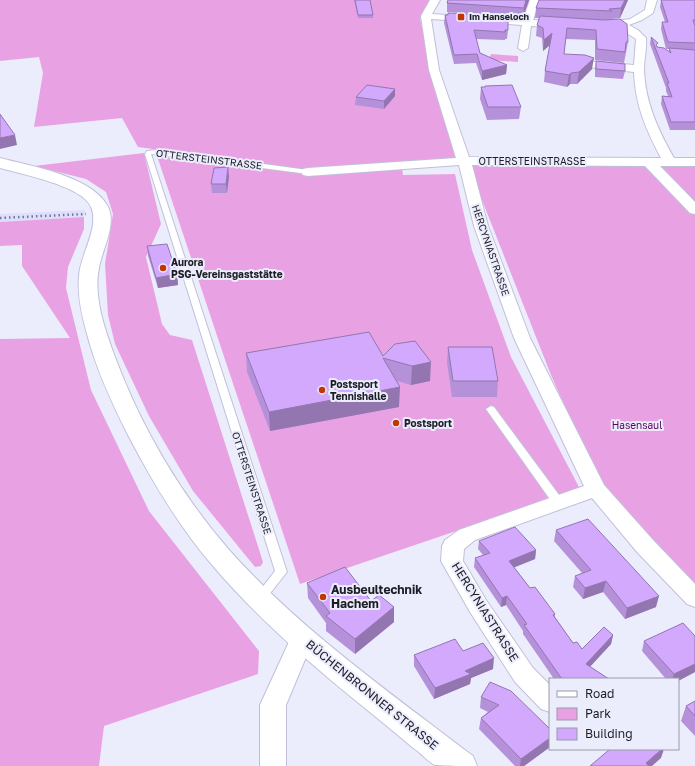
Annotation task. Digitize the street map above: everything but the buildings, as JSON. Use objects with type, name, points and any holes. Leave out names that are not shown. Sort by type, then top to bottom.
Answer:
[{"type":"main road","name":"BÜCHENBRONNER STRASSE","points":[[0,163],[81,189],[95,198],[100,204],[102,223],[91,256],[88,276],[88,294],[105,357],[137,431],[154,463],[199,531],[223,560],[260,599],[302,638],[461,766]]},
{"type":"street","points":[[435,0],[426,16],[573,25]]},
{"type":"street","points":[[524,48],[527,23],[535,0]]},
{"type":"street","points":[[596,26],[621,25],[641,18],[650,11],[652,0]]},
{"type":"street","name":"HERCYNIASTRASSE","points":[[426,16],[434,70],[464,161],[481,226],[522,338],[596,489],[645,546],[695,598]]},
{"type":"street","points":[[621,25],[634,32],[641,38],[642,51],[639,69],[643,107],[650,126],[669,161]]},
{"type":"street","points":[[586,64],[639,69]]},
{"type":"street","name":"OTTERSTEINSTRASSE","points":[[308,172],[464,161],[695,162]]},
{"type":"street","points":[[650,162],[695,210]]},
{"type":"street","name":"HERCYNIASTRASSE","points":[[549,700],[524,675],[452,561],[453,546],[466,535],[596,489]]},
{"type":"street","name":"BÜCHENBRONNER STRASSE","points":[[273,766],[273,705],[302,638]]},
{"type":"lane","name":"OTTERSTEINSTRASSE","points":[[260,599],[281,572],[148,154],[149,152],[157,152],[308,172]]},
{"type":"lane","points":[[491,409],[558,502]]},
{"type":"shaded area","points":[[85,210],[84,217],[0,222],[0,214]]},
{"type":"green space","points":[[0,0],[430,0],[420,19],[455,158],[300,169],[138,147],[122,118],[34,127],[43,73],[39,57],[0,61]]},
{"type":"green space","points":[[491,54],[518,56],[518,62],[489,60]]},
{"type":"green space","points":[[144,153],[161,224],[146,257],[162,324],[170,335],[192,340],[263,562],[261,566],[255,567],[193,491],[149,416],[115,344],[108,315],[105,264],[113,214],[106,192],[86,179],[34,166]]},
{"type":"green space","name":"Postsport","points":[[157,156],[305,174],[402,168],[403,175],[455,174],[472,250],[511,357],[580,489],[300,584]]},
{"type":"green space","name":"Hasensaul","points":[[467,162],[649,164],[695,212],[695,587],[601,488],[551,375]]},
{"type":"green space","points":[[657,163],[695,164],[695,204]]},
{"type":"green space","points":[[84,217],[84,229],[68,267],[66,288],[91,390],[149,511],[259,651],[258,674],[104,726],[99,766],[0,766],[0,339],[70,338],[22,266],[22,245],[0,246],[0,222]]},
{"type":"railway","points":[[0,218],[86,214]]},
{"type":"place","name":"Im Hanseloch","points":[[461,17]]},
{"type":"place","name":"Aurora PSG-Vereinsgaststätte","points":[[163,268]]},
{"type":"place","name":"Postsport Tennishalle","points":[[322,390]]},
{"type":"place","name":"Postsport","points":[[396,423]]},
{"type":"place","name":"Ausbeultechnik Hachem","points":[[323,597]]}]
